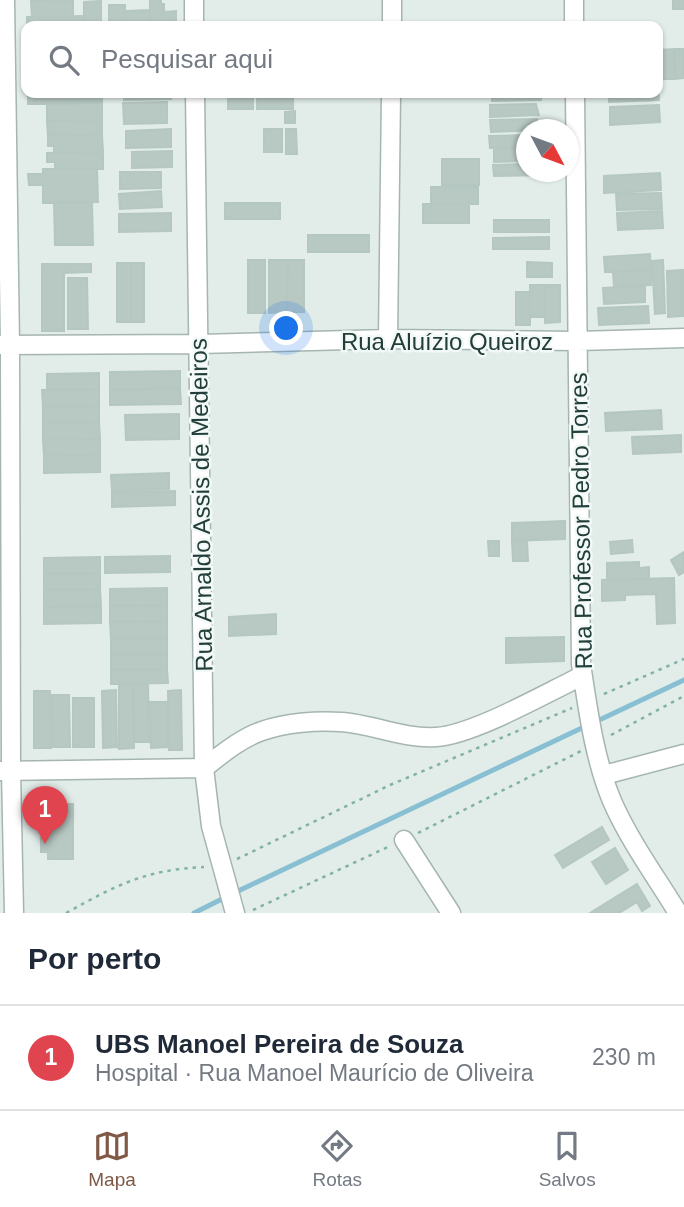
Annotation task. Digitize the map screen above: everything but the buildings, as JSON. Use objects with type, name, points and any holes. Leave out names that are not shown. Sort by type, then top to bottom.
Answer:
[{"type":"street","points":[[5,0],[5,771],[14,913]]},
{"type":"street","points":[[194,0],[194,21]]},
{"type":"street","points":[[392,0],[392,21]]},
{"type":"street","points":[[574,0],[574,21]]},
{"type":"street","name":"Rua Arnaldo Assis de Medeiros","points":[[195,98],[204,768],[211,826],[223,870],[239,912]]},
{"type":"street","points":[[388,339],[391,98]]},
{"type":"street","name":"Rua Professor Pedro Torres","points":[[575,98],[579,625],[582,676],[586,704],[604,775],[622,822],[678,913]]},
{"type":"street","name":"Rua Aluízio Queiroz","points":[[5,345],[684,338]]},
{"type":"street","points":[[5,771],[204,768],[224,752],[262,731],[301,723],[341,722],[411,736],[438,737],[477,726],[582,676]]},
{"type":"street","points":[[604,775],[684,754]]},
{"type":"street","points":[[404,839],[451,913]]},
{"type":"path","points":[[66,913],[143,875],[170,869],[223,870],[390,785],[586,704],[684,659]]},
{"type":"path","points":[[239,912],[404,839],[684,696]]},
{"type":"waterway","points":[[595,722],[684,680]]},
{"type":"waterway","points":[[234,893],[586,726]]},
{"type":"waterway","points":[[194,913],[226,897]]},
{"type":"place","name":"UBS Manoel Pereira de Souza","points":[[45,844]]}]
